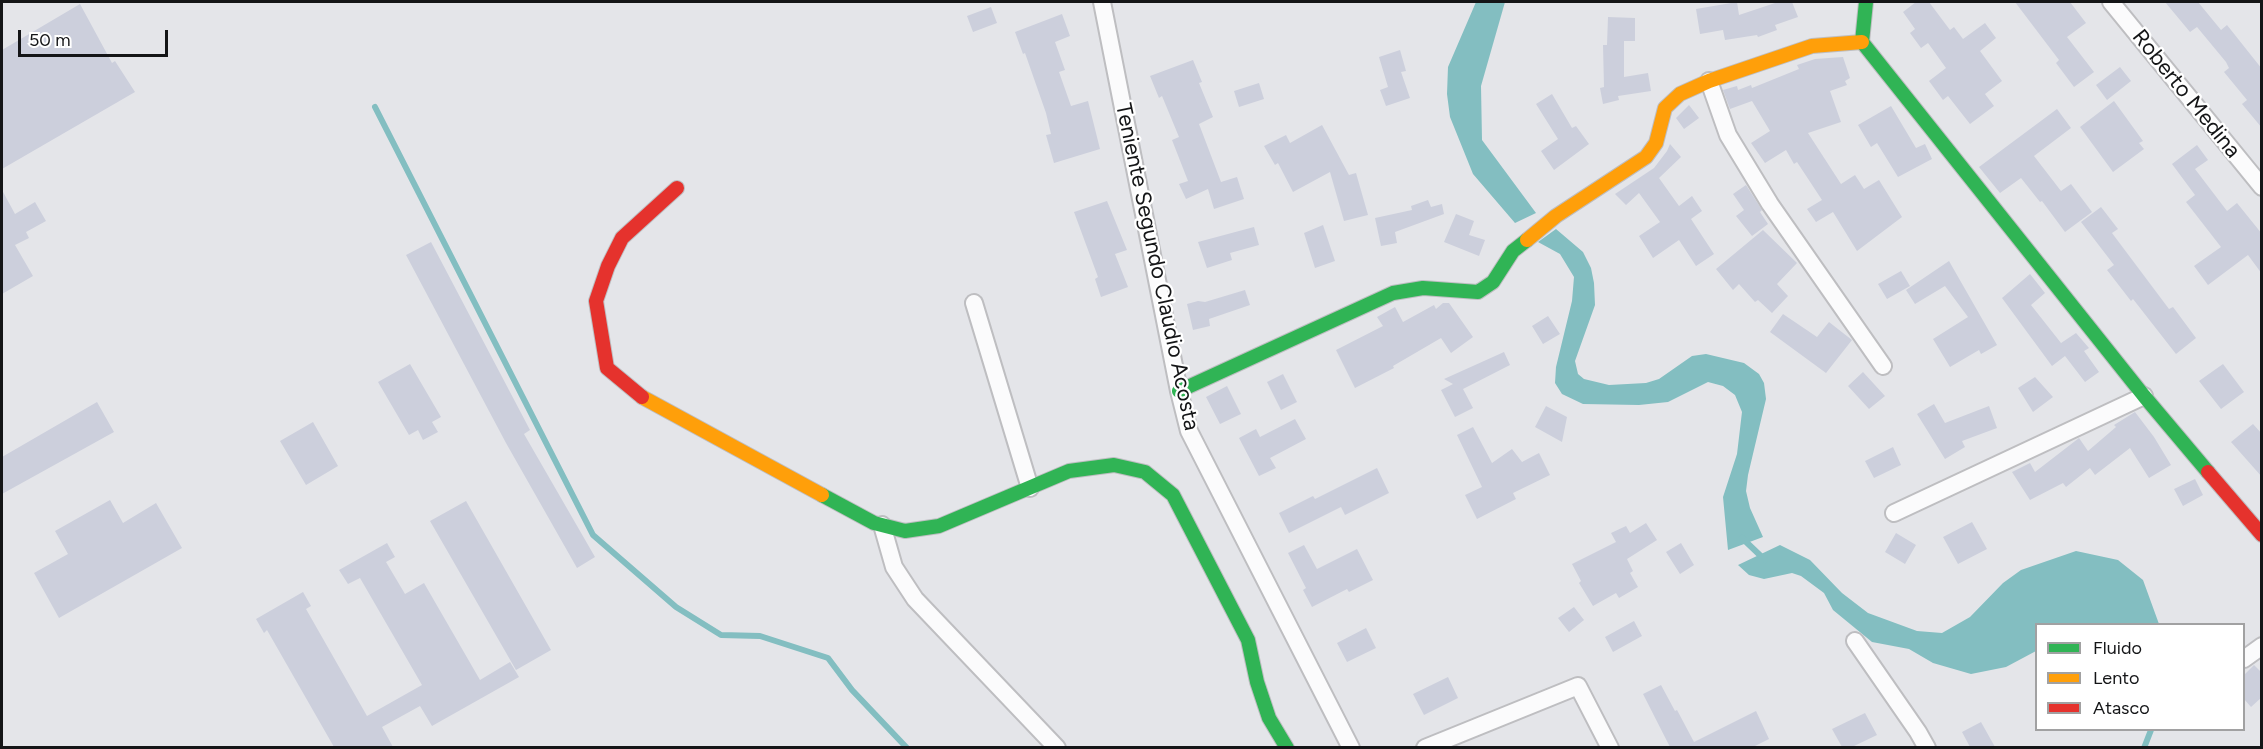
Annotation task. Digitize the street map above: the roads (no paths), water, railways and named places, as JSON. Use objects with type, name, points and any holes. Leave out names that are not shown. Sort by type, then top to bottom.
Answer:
[{"type":"street","name":"Teniente Segundo Claudio Acosta","points":[[1102,2],[1179,391],[1190,431],[1352,747]]},
{"type":"street","points":[[1866,2],[1862,42],[2144,396],[2262,535]]},
{"type":"street","name":"Roberto Medina","points":[[2111,2],[2262,187]]},
{"type":"street","points":[[1179,391],[1394,293],[1423,288],[1478,292],[1493,282],[1513,251],[1556,216],[1646,157],[1656,143],[1665,108],[1680,94],[1709,81],[1812,46],[1862,42]]},
{"type":"street","points":[[1709,81],[1728,135],[1770,204],[1883,366]]},
{"type":"street","points":[[677,188],[622,238],[608,266],[596,302],[607,368],[638,395],[874,523],[906,531],[939,526],[1069,471],[1114,465],[1145,472],[1173,495],[1248,640],[1257,682],[1269,718],[1287,747]]},
{"type":"street","points":[[974,303],[1030,488]]},
{"type":"street","points":[[1894,513],[2144,396]]},
{"type":"street","points":[[882,525],[894,567],[915,599],[1057,747]]},
{"type":"street","points":[[1855,641],[1927,747]]},
{"type":"street","points":[[2245,658],[2262,646]]},
{"type":"street","points":[[1425,747],[1578,686],[1610,747]]},
{"type":"water","points":[[1476,2],[1505,2],[1481,86],[1482,140],[1536,213],[1515,223],[1473,174],[1450,117],[1447,94],[1448,67]]},
{"type":"water","points":[[1556,229],[1583,252],[1591,268],[1594,283],[1595,305],[1575,361],[1578,374],[1584,379],[1609,385],[1646,383],[1659,379],[1692,356],[1706,354],[1744,363],[1759,374],[1764,383],[1766,399],[1746,491],[1750,508],[1763,537],[1728,550],[1723,497],[1737,454],[1742,412],[1735,395],[1723,386],[1708,382],[1668,402],[1639,405],[1583,404],[1562,394],[1555,383],[1556,367],[1572,301],[1574,277],[1560,254],[1538,242]]},
{"type":"water","points":[[1780,545],[1810,560],[1842,593],[1868,613],[1917,631],[1942,633],[1970,617],[2003,583],[2021,570],[2076,551],[2118,560],[2143,580],[2159,623],[2035,623],[2035,652],[2006,667],[1971,674],[1933,663],[1909,649],[1872,642],[1833,610],[1824,593],[1801,576],[1792,573],[1764,579],[1749,575],[1738,565]]},
{"type":"waterway","points":[[375,107],[593,535],[676,607],[721,635],[760,636],[828,658],[852,690],[907,748]]},
{"type":"waterway","points":[[1742,538],[1765,560]]},
{"type":"waterway","points":[[2144,748],[2151,731]]}]
